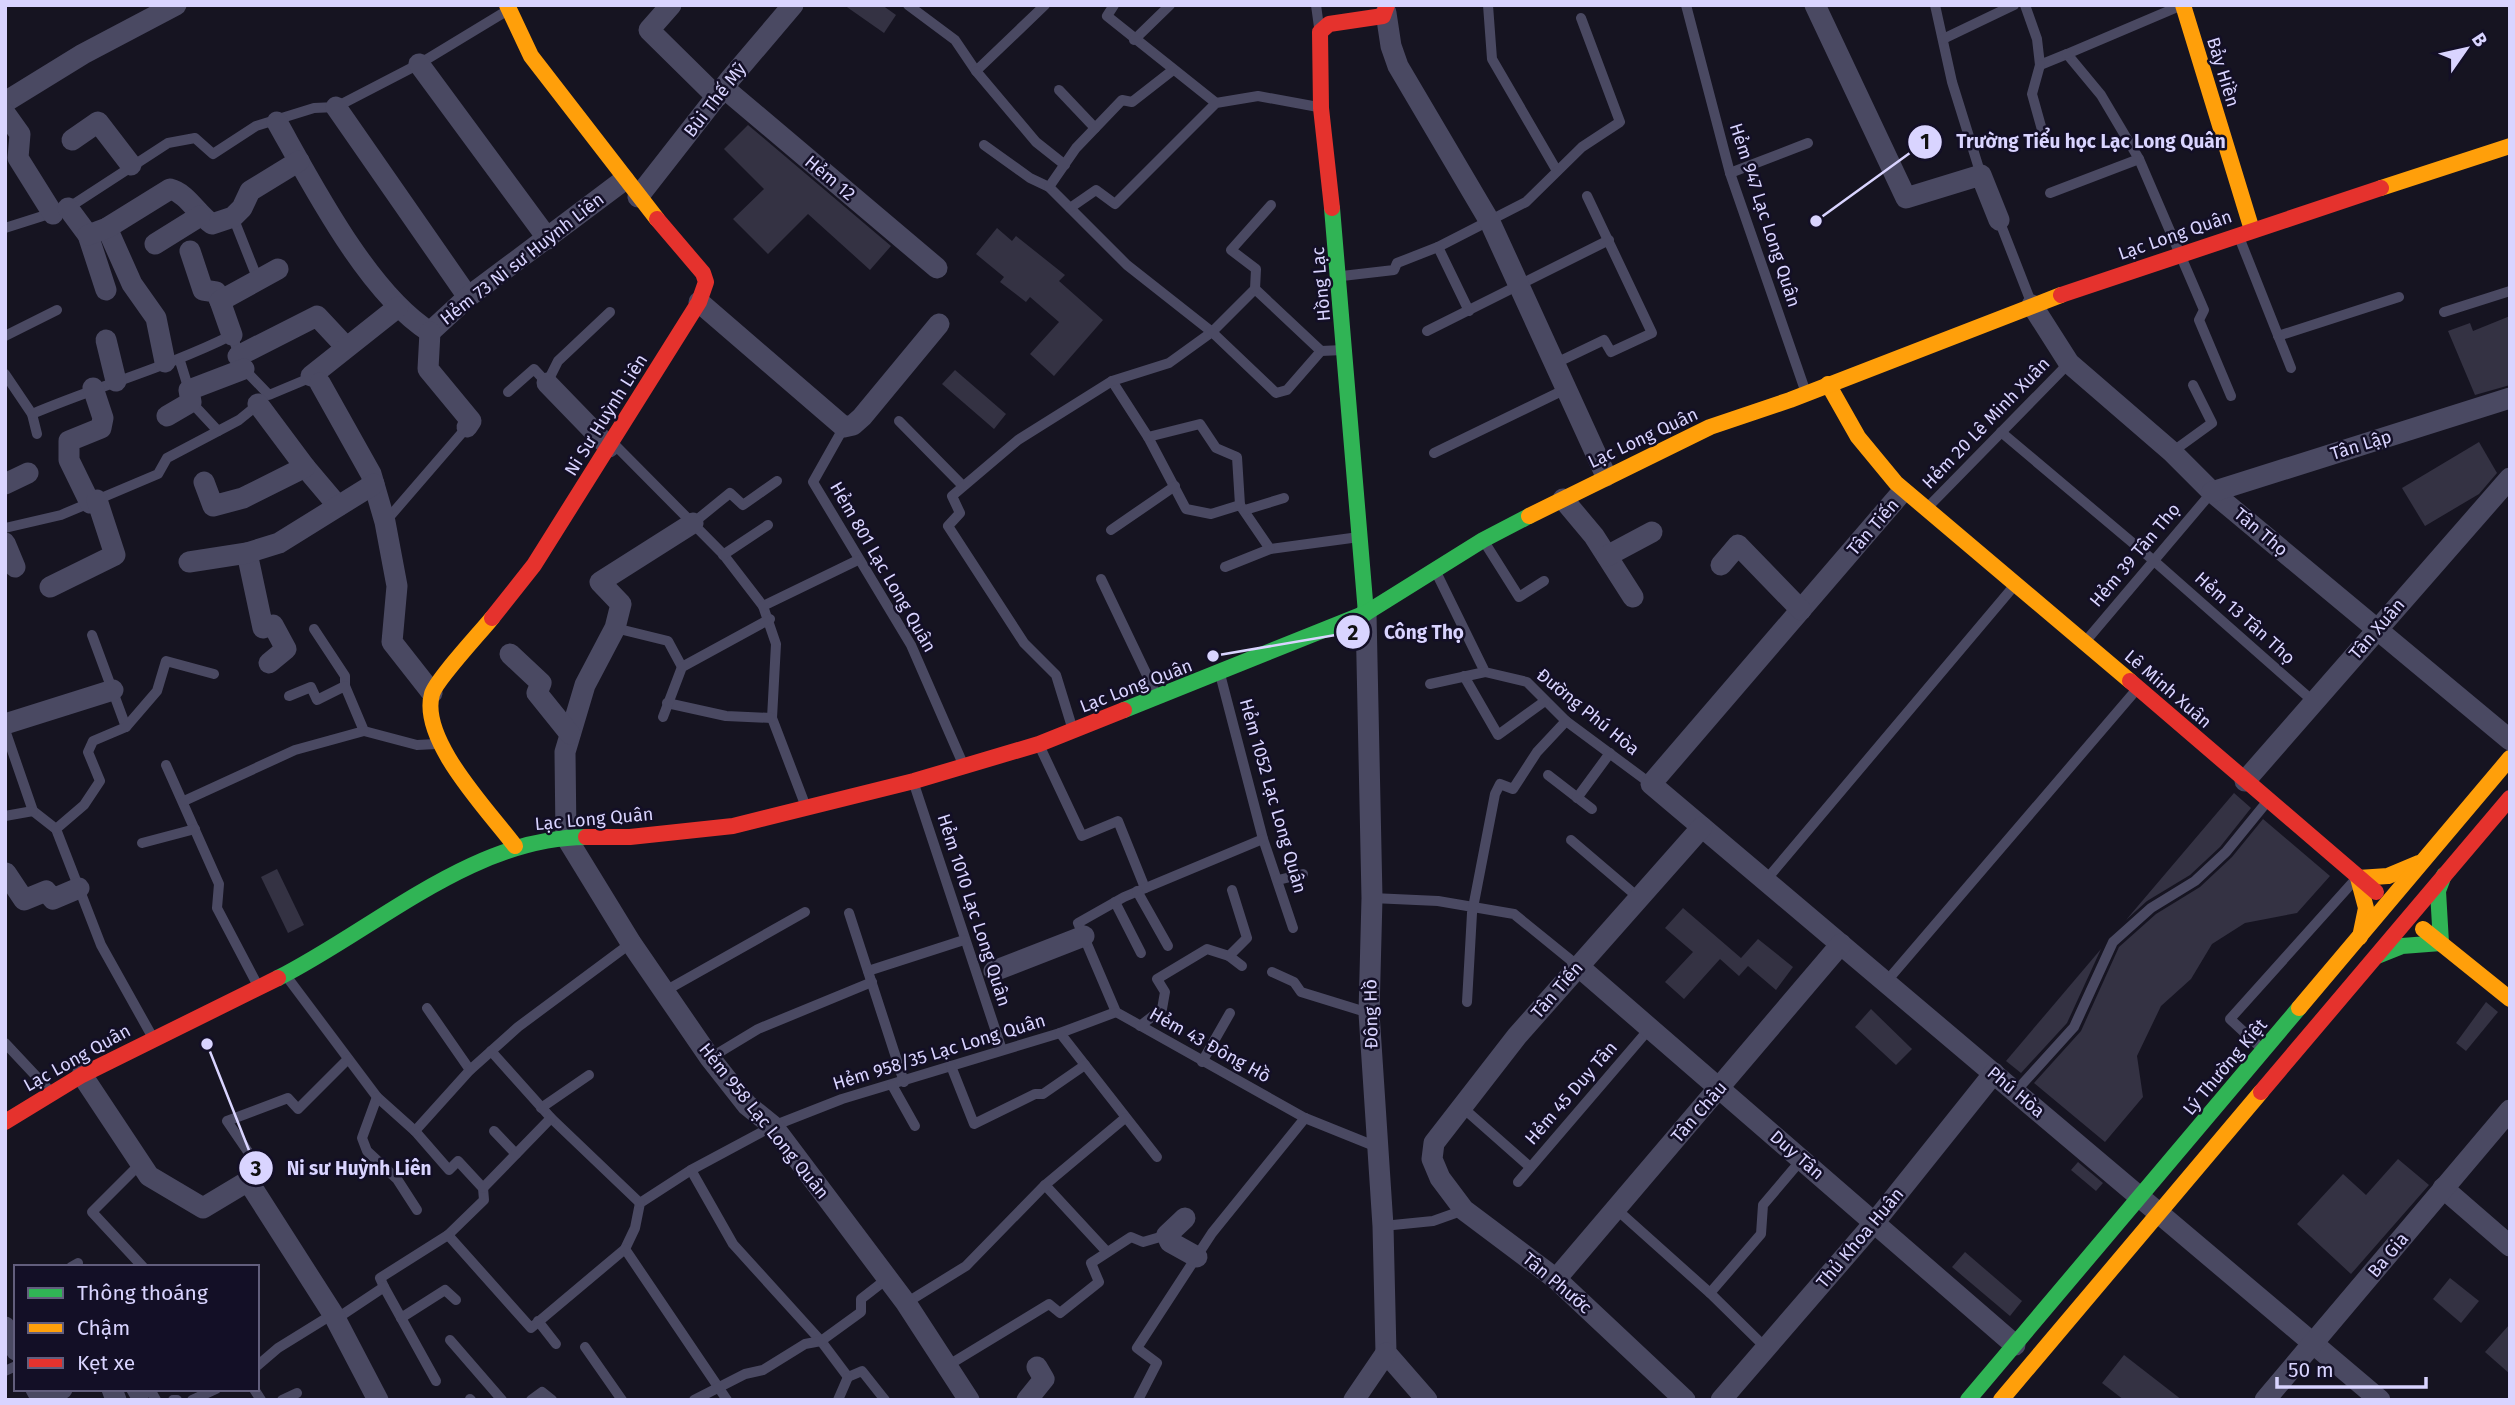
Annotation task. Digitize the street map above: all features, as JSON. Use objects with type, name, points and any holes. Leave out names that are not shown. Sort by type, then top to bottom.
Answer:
[{"type":"main road","name":"Bảy Hiền","points":[[2183,5],[2245,232]]},
{"type":"main road","name":"Ni Sư Huỳnh Liên","points":[[432,693],[534,565],[699,302],[706,282],[703,273],[624,180],[531,56],[508,7]]},
{"type":"main road","points":[[1320,32],[1329,24],[1379,18],[1387,9]]},
{"type":"main road","name":"Hồng Lạc","points":[[1320,32],[1321,108],[1340,276],[1366,613]]},
{"type":"main road","name":"Lạc Long Quân","points":[[5,1122],[82,1075],[285,974],[454,875],[515,846],[565,837],[631,837],[733,826],[914,781],[1039,744],[1220,674],[1366,613],[1436,572],[1483,540],[1710,427],[1806,393],[2032,305],[2510,146]]},
{"type":"main road","name":"Lê Minh Xuân","points":[[1828,384],[1863,444],[1902,492],[1928,508],[2358,878],[2510,999]]},
{"type":"main road","points":[[432,693],[431,718],[439,744],[515,846]]},
{"type":"main road","name":"Lý Thường Kiệt","points":[[1968,1400],[2510,758]]},
{"type":"main road","points":[[2001,1400],[2510,798]]},
{"type":"main road","points":[[2360,937],[2366,908],[2358,878],[2388,876],[2406,871],[2424,860]]},
{"type":"main road","points":[[2377,956],[2413,944],[2441,943],[2438,891],[2444,875]]},
{"type":"street","points":[[5,102],[83,54],[176,5]]},
{"type":"street","name":"Hẻm 12","points":[[671,5],[649,30],[720,93],[937,268]]},
{"type":"street","name":"Bùi Thế Mỹ","points":[[638,197],[793,5]]},
{"type":"street","points":[[1815,5],[1906,198],[1981,175],[1999,220]]},
{"type":"street","points":[[1387,9],[1391,46],[1398,66],[1490,222],[1606,477]]},
{"type":"street","points":[[419,64],[548,239]]},
{"type":"street","points":[[336,107],[468,297]]},
{"type":"street","points":[[5,113],[20,134],[18,158],[60,211],[98,232],[156,318],[172,362]]},
{"type":"street","name":"Hẻm 73 Ni sư Huỳnh Liên","points":[[277,121],[325,206],[398,307],[430,332],[468,297],[624,180]]},
{"type":"street","points":[[72,140],[99,122],[131,165]]},
{"type":"street","points":[[98,232],[170,190],[180,192],[200,215],[212,224],[233,217],[242,208],[250,191],[299,161]]},
{"type":"street","points":[[155,244],[200,215]]},
{"type":"street","points":[[98,232],[106,290]]},
{"type":"street","points":[[190,251],[203,290],[216,292],[232,335]]},
{"type":"street","points":[[220,301],[278,269]]},
{"type":"street","points":[[699,302],[844,427],[853,425],[862,417],[939,324]]},
{"type":"street","name":"Tân Thọ","points":[[2032,305],[2068,363],[2172,452],[2212,492],[2510,740]]},
{"type":"street","points":[[398,307],[346,347],[315,379],[374,484],[385,522],[397,586],[392,642],[432,693]]},
{"type":"street","points":[[167,416],[190,396],[241,362],[317,316],[346,347]]},
{"type":"street","points":[[430,332],[428,369],[470,419],[467,428]]},
{"type":"street","points":[[106,340],[116,381]]},
{"type":"street","points":[[547,383],[611,445]]},
{"type":"street","points":[[50,587],[115,555],[94,501],[69,460],[69,441],[101,428],[103,418],[93,388]]},
{"type":"street","name":"Tân Lập","points":[[2212,492],[2510,398]]},
{"type":"street","points":[[264,399],[305,467],[338,506]]},
{"type":"street","points":[[204,482],[213,506],[243,498],[305,467]]},
{"type":"street","points":[[5,484],[28,473]]},
{"type":"street","name":"Tân Xuân","points":[[2245,781],[2510,478]]},
{"type":"street","points":[[189,562],[247,553],[279,542],[374,484]]},
{"type":"street","name":"Tân Tiến","points":[[1651,784],[1902,492]]},
{"type":"street","points":[[1563,499],[1607,556],[1633,597]]},
{"type":"street","points":[[565,837],[565,752],[585,685],[615,628],[621,604],[600,582],[693,523]]},
{"type":"street","points":[[6,529],[15,568]]},
{"type":"street","points":[[1607,556],[1652,532]]},
{"type":"street","points":[[1721,565],[1738,545],[1801,610]]},
{"type":"street","points":[[247,553],[264,628],[273,625],[286,649],[269,663]]},
{"type":"street","name":"Đông Hồ","points":[[1366,613],[1372,898],[1369,1013],[1383,1226],[1386,1353]]},
{"type":"street","points":[[510,654],[541,683],[537,693],[570,734]]},
{"type":"street","points":[[5,724],[113,690]]},
{"type":"street","name":"Phú Hòa","points":[[1651,784],[2380,1400]]},
{"type":"street","name":"Tân Tiến","points":[[1434,1164],[1434,1143],[1517,1036],[1702,827]]},
{"type":"street","name":"Hẻm 958 Lạc Long Quân","points":[[565,837],[631,943],[710,1058],[747,1105],[773,1126],[888,1278],[968,1400]]},
{"type":"street","points":[[6,873],[24,900],[46,891],[53,899],[79,888]]},
{"type":"street","points":[[994,971],[1081,929]]},
{"type":"street","name":"Tân Châu","points":[[1556,1279],[1841,944]]},
{"type":"street","name":"Duy Tân","points":[[1578,966],[2015,1345]]},
{"type":"street","name":"Thủ Khoa Huân","points":[[1721,1400],[1874,1223],[1994,1073]]},
{"type":"street","points":[[82,1075],[149,1176],[203,1208],[248,1181],[334,1316],[378,1400]]},
{"type":"street","name":"Ba Gia","points":[[2266,1400],[2510,1110]]},
{"type":"street","name":"Tân Phước","points":[[1434,1164],[1440,1178],[1464,1210],[1556,1279],[1685,1400]]},
{"type":"street","points":[[2444,1188],[2510,1246]]},
{"type":"street","points":[[1185,1218],[1167,1235],[1170,1242],[1197,1257]]},
{"type":"street","points":[[5,1327],[14,1346]]},
{"type":"street","points":[[1354,1400],[1386,1353],[1427,1400]]},
{"type":"street","points":[[1027,1400],[1044,1379],[1037,1367]]},
{"type":"street","points":[[39,1397],[56,1391]]},
{"type":"lane","points":[[908,5],[955,40],[976,71],[1036,142],[1065,165]]},
{"type":"lane","points":[[976,71],[1045,5]]},
{"type":"lane","points":[[1114,5],[1107,16],[1216,103]]},
{"type":"lane","points":[[1134,40],[1170,5]]},
{"type":"lane","points":[[1316,5],[1320,32]]},
{"type":"lane","points":[[1488,5],[1492,59],[1557,171]]},
{"type":"lane","name":"Hẻm 947 Lạc Long Quân","points":[[1686,5],[1730,173],[1806,393]]},
{"type":"lane","points":[[1935,5],[1952,82],[1981,175]]},
{"type":"lane","points":[[1943,39],[2014,5]]},
{"type":"lane","points":[[2025,5],[2037,39],[2040,65],[2032,94],[2044,137]]},
{"type":"lane","points":[[2040,65],[2183,5]]},
{"type":"lane","points":[[5,228],[60,211],[168,143],[195,138],[213,154],[256,126],[314,108],[336,107],[419,64],[508,7]]},
{"type":"lane","points":[[1340,276],[1394,270],[1397,263],[1490,222],[1526,202],[1583,146],[1620,122],[1581,18]]},
{"type":"lane","points":[[2067,54],[2101,95],[2139,159],[2204,310],[2199,320],[2231,396]]},
{"type":"lane","points":[[1049,187],[1095,128],[1122,100],[1132,102],[1172,70]]},
{"type":"lane","points":[[1059,90],[1095,128]]},
{"type":"lane","points":[[1070,208],[1096,190],[1115,204],[1216,103],[1258,96],[1321,108]]},
{"type":"lane","points":[[1730,173],[1808,144]]},
{"type":"lane","points":[[984,145],[1030,178],[1049,187],[1127,265],[1212,332],[1276,393],[1287,390],[1321,351],[1346,349]]},
{"type":"lane","points":[[2050,193],[2139,159]]},
{"type":"lane","points":[[1556,363],[1604,340],[1611,352],[1652,333],[1587,196]]},
{"type":"lane","points":[[1074,731],[1056,675],[1024,643],[948,526],[960,513],[952,496],[1018,440],[1112,381],[1169,363],[1212,332],[1255,289],[1255,269],[1231,250],[1271,205]]},
{"type":"lane","points":[[233,217],[258,279]]},
{"type":"lane","points":[[1999,220],[2032,305]]},
{"type":"lane","points":[[2245,232],[2291,368]]},
{"type":"lane","points":[[1427,331],[1609,240]]},
{"type":"lane","points":[[1438,247],[1469,311]]},
{"type":"lane","points":[[1255,289],[1321,351]]},
{"type":"lane","points":[[2444,312],[2510,291]]},
{"type":"lane","points":[[2278,336],[2399,297]]},
{"type":"lane","points":[[5,335],[57,310]]},
{"type":"lane","points":[[508,392],[534,369],[547,383],[558,361],[610,312]]},
{"type":"lane","points":[[32,414],[93,388],[172,362],[232,335],[241,362],[264,399]]},
{"type":"lane","points":[[172,362],[190,396],[218,431]]},
{"type":"lane","name":"Hẻm 20 Lê Minh Xuân","points":[[1928,508],[2068,363]]},
{"type":"lane","points":[[5,374],[32,414],[37,434]]},
{"type":"lane","points":[[6,529],[61,515],[158,474],[167,458],[239,420],[264,399],[315,379]]},
{"type":"lane","points":[[1112,381],[1148,437],[1186,509],[1211,514],[1284,498]]},
{"type":"lane","points":[[2172,452],[2212,423],[2193,385]]},
{"type":"lane","points":[[1434,453],[1567,388]]},
{"type":"lane","points":[[5,397],[15,390]]},
{"type":"lane","points":[[899,421],[962,485]]},
{"type":"lane","points":[[1148,437],[1200,424],[1216,448],[1237,457],[1242,507],[1270,549]]},
{"type":"lane","name":"Hẻm 801 Lạc Long Quân","points":[[844,427],[813,482],[911,645],[964,766]]},
{"type":"lane","points":[[385,522],[467,428]]},
{"type":"lane","name":"Hẻm 13 Tân Thọ","points":[[2001,432],[2153,560],[2314,702]]},
{"type":"lane","points":[[611,445],[693,523],[723,555],[763,606],[776,644],[777,666],[772,718],[807,809]]},
{"type":"lane","points":[[693,523],[730,494],[743,505],[777,481]]},
{"type":"lane","points":[[1111,530],[1175,485]]},
{"type":"lane","name":"Hẻm 39 Tân Thọ","points":[[2085,642],[2212,492]]},
{"type":"lane","points":[[723,555],[768,525]]},
{"type":"lane","points":[[1225,567],[1270,549],[1359,537]]},
{"type":"lane","points":[[1483,540],[1519,597],[1544,582]]},
{"type":"lane","points":[[763,606],[858,560]]},
{"type":"lane","points":[[1430,684],[1485,672],[1436,572]]},
{"type":"lane","points":[[1101,579],[1157,697]]},
{"type":"lane","points":[[1766,880],[2016,584]]},
{"type":"lane","points":[[663,717],[682,667],[770,620]]},
{"type":"lane","points":[[615,628],[668,641],[682,667]]},
{"type":"lane","points":[[314,629],[345,676],[345,686],[364,731]]},
{"type":"lane","points":[[92,635],[126,727]]},
{"type":"lane","points":[[56,829],[84,805],[100,781],[88,752],[93,741],[126,727],[157,691],[166,661],[214,674]]},
{"type":"lane","name":"Đường Phú Hòa","points":[[1485,672],[1527,682],[1566,721],[1651,784]]},
{"type":"lane","name":"Hẻm 1052 Lạc Long Quân","points":[[1220,674],[1263,839],[1293,928]]},
{"type":"lane","points":[[1464,676],[1498,735],[1545,701]]},
{"type":"lane","points":[[289,696],[311,688],[317,700],[345,686]]},
{"type":"lane","points":[[1886,982],[2137,688]]},
{"type":"lane","points":[[667,702],[726,716],[772,718]]},
{"type":"lane","points":[[1467,1002],[1473,908],[1500,784],[1513,789],[1537,752],[1566,721]]},
{"type":"lane","points":[[5,730],[33,811],[56,829],[100,945],[153,1038]]},
{"type":"lane","points":[[184,801],[295,750],[364,731],[417,745],[439,744]]},
{"type":"lane","points":[[1039,744],[1082,836],[1118,821],[1141,890],[1168,946]]},
{"type":"lane","points":[[1577,798],[1610,753]]},
{"type":"lane","points":[[166,765],[219,884],[218,908],[258,987]]},
{"type":"lane","points":[[1548,775],[1592,809]]},
{"type":"lane","name":"Hẻm 1010 Lạc Long Quân","points":[[914,781],[1002,1049]]},
{"type":"lane","points":[[2016,1091],[2074,1027],[2113,942],[2151,908],[2195,881],[2227,852],[2268,800]]},
{"type":"lane","points":[[5,816],[33,811]]},
{"type":"lane","points":[[142,843],[195,829]]},
{"type":"lane","points":[[1116,1012],[1081,929],[1115,902],[1263,839]]},
{"type":"lane","points":[[1571,840],[1639,898]]},
{"type":"lane","points":[[1278,880],[1303,874]]},
{"type":"lane","points":[[2264,1050],[2230,1019],[2358,878]]},
{"type":"lane","points":[[1229,956],[1247,938],[1232,890]]},
{"type":"lane","points":[[1372,898],[1438,901],[1514,914],[1578,966]]},
{"type":"lane","points":[[1115,902],[1141,953]]},
{"type":"lane","points":[[665,991],[805,912]]},
{"type":"lane","points":[[849,913],[904,1082]]},
{"type":"lane","points":[[710,1058],[758,1029],[870,977],[964,940]]},
{"type":"lane","points":[[415,1131],[470,1070],[491,1051],[631,943]]},
{"type":"lane","points":[[1140,1026],[1162,1009],[1165,992],[1157,979],[1207,949],[1229,956],[1242,966]]},
{"type":"lane","points":[[1272,972],[1294,982],[1301,992],[1369,1013]]},
{"type":"lane","points":[[285,974],[377,1097],[415,1131],[449,1170],[458,1161],[483,1188],[484,1200],[448,1236],[380,1278],[436,1381]]},
{"type":"lane","points":[[427,1008],[470,1070]]},
{"type":"lane","name":"Hẻm 43 Đông Hồ","points":[[1116,1012],[1305,1118],[1377,1147]]},
{"type":"lane","name":"Hẻm 958/35 Lạc Long Quân","points":[[640,1203],[691,1170],[773,1126],[842,1099],[1060,1033],[1116,1012]]},
{"type":"lane","points":[[1202,1062],[1230,1013]]},
{"type":"lane","name":"Hẻm 45 Duy Tân","points":[[1518,1182],[1650,1028]]},
{"type":"lane","points":[[1060,1033],[1157,1157]]},
{"type":"lane","points":[[5,1043],[52,1093]]},
{"type":"lane","points":[[491,1051],[541,1108],[640,1203],[635,1228],[625,1249],[535,1324]]},
{"type":"lane","points":[[248,1181],[255,1162],[228,1122],[288,1098],[298,1109],[348,1059]]},
{"type":"lane","points":[[951,1066],[974,1124],[1035,1094],[1043,1094],[1086,1065]]},
{"type":"lane","points":[[541,1108],[589,1075]]},
{"type":"lane","points":[[892,1085],[915,1126]]},
{"type":"lane","points":[[377,1097],[362,1138],[367,1151],[397,1179],[417,1210]]},
{"type":"lane","points":[[1462,1107],[1494,1145],[1530,1167]]},
{"type":"lane","points":[[483,1188],[551,1118]]},
{"type":"lane","points":[[906,1303],[965,1266],[1045,1185],[1125,1118]]},
{"type":"lane","points":[[1138,1400],[1157,1363],[1137,1348],[1212,1233],[1305,1118]]},
{"type":"lane","points":[[494,1131],[516,1154]]},
{"type":"lane","points":[[1710,1293],[1761,1234],[1763,1205],[1802,1159]]},
{"type":"lane","points":[[141,1163],[92,1212],[142,1265]]},
{"type":"lane","points":[[691,1170],[733,1244],[821,1341],[848,1377]]},
{"type":"lane","points":[[1045,1185],[1107,1252]]},
{"type":"lane","points":[[1615,1208],[1710,1293],[1766,1348]]},
{"type":"lane","points":[[1383,1226],[1433,1221],[1464,1210]]},
{"type":"lane","points":[[947,1366],[1049,1304],[1060,1313],[1099,1282],[1091,1263],[1131,1237],[1143,1242],[1167,1235]]},
{"type":"lane","points":[[448,1236],[556,1344]]},
{"type":"lane","points":[[625,1249],[727,1400]]},
{"type":"lane","points":[[694,1400],[745,1374],[763,1370],[805,1344],[821,1341],[861,1312],[861,1299],[888,1278]]},
{"type":"lane","points":[[259,1364],[278,1348],[384,1287]]},
{"type":"lane","points":[[401,1318],[445,1290],[456,1300]]},
{"type":"lane","points":[[450,1340],[502,1400]]},
{"type":"lane","points":[[585,1347],[622,1400]]},
{"type":"lane","points":[[838,1400],[848,1377],[862,1371],[885,1400]]},
{"type":"lane","points":[[132,1391],[136,1398],[151,1391]]},
{"type":"lane","points":[[192,1400],[212,1391]]},
{"type":"lane","points":[[531,1400],[541,1392],[552,1400]]},
{"type":"lane","points":[[282,1400],[297,1393]]},
{"type":"building","points":[[844,5],[882,5],[896,15],[884,33]]},
{"type":"building","points":[[748,125],[891,246],[870,270],[808,214],[768,254],[733,219],[764,189],[724,149]]},
{"type":"building","points":[[997,228],[1012,241],[1016,236],[1065,275],[1059,281],[1103,320],[1054,376],[1030,354],[1059,322],[1030,297],[1026,302],[1000,282],[1004,277],[976,254]]},
{"type":"building","points":[[2510,316],[2510,385],[2475,395],[2448,331],[2470,323],[2473,331]]},
{"type":"building","points":[[955,370],[1006,414],[994,429],[942,384]]},
{"type":"building","points":[[2479,442],[2497,473],[2479,494],[2425,526],[2402,488]]},
{"type":"building","points":[[2234,793],[2251,808],[2220,847],[2190,875],[2147,901],[2126,920]]},
{"type":"building","points":[[2263,819],[2330,876],[2297,913],[2245,923],[2212,944],[2191,979],[2161,1006],[2137,1056],[2143,1097],[2105,1142],[2034,1083],[2081,1031],[2119,947],[2156,914],[2200,887],[2232,857]]},
{"type":"building","points":[[277,869],[304,925],[288,933],[261,877]]},
{"type":"building","points":[[1683,908],[1741,958],[1758,939],[1793,967],[1776,990],[1748,966],[1739,976],[1720,959],[1684,999],[1665,982],[1693,952],[1665,928]]},
{"type":"building","points":[[2101,949],[2067,1023],[2021,1073],[2006,1061]]},
{"type":"building","points":[[2486,1002],[2498,1012],[2466,1051],[2456,1043]]},
{"type":"building","points":[[1871,1009],[1912,1049],[1896,1065],[1855,1027]]},
{"type":"building","points":[[2398,1159],[2429,1185],[2351,1274],[2297,1224],[2343,1174],[2366,1195]]},
{"type":"building","points":[[2078,1162],[2103,1183],[2096,1191],[2071,1170]]},
{"type":"building","points":[[1965,1252],[2022,1301],[2010,1316],[1952,1267]]},
{"type":"building","points":[[2450,1278],[2479,1301],[2461,1323],[2433,1299]]},
{"type":"building","points":[[2510,1324],[2510,1374],[2485,1352]]},
{"type":"building","points":[[2124,1355],[2182,1400],[2124,1400],[2102,1383]]},
{"type":"traffic: fast","points":[[1332,208],[1366,613]]},
{"type":"traffic: fast","points":[[1124,710],[1366,613],[1483,540],[1529,516]]},
{"type":"traffic: fast","points":[[278,978],[464,869],[504,852],[544,841],[586,837]]},
{"type":"traffic: fast","points":[[2377,956],[2402,946],[2441,943],[2438,891],[2444,875]]},
{"type":"traffic: fast","points":[[1968,1400],[2299,1008]]},
{"type":"traffic: slow","points":[[507,5],[531,56],[657,219]]},
{"type":"traffic: slow","points":[[2183,5],[2252,230]]},
{"type":"traffic: slow","points":[[2381,188],[2510,146]]},
{"type":"traffic: slow","points":[[1529,516],[1710,427],[1790,400],[2061,295]]},
{"type":"traffic: slow","points":[[1828,384],[1858,437],[1896,483],[2130,681]]},
{"type":"traffic: slow","points":[[492,618],[435,687],[431,712],[436,732],[459,774],[515,846]]},
{"type":"traffic: slow","points":[[2299,1008],[2510,758]]},
{"type":"traffic: slow","points":[[2360,937],[2366,908],[2358,878],[2388,876],[2419,863]]},
{"type":"traffic: slow","points":[[2423,929],[2510,999]]},
{"type":"traffic: slow","points":[[2001,1400],[2261,1092]]},
{"type":"traffic: jam","points":[[1332,208],[1321,108],[1320,32],[1329,24],[1383,16],[1387,5]]},
{"type":"traffic: jam","points":[[2061,295],[2381,188]]},
{"type":"traffic: jam","points":[[492,618],[534,565],[699,302],[706,282],[703,273],[657,219]]},
{"type":"traffic: jam","points":[[2130,681],[2376,892]]},
{"type":"traffic: jam","points":[[586,837],[630,837],[733,826],[914,781],[1039,744],[1124,710]]},
{"type":"traffic: jam","points":[[2261,1092],[2510,798]]},
{"type":"traffic: jam","points":[[5,1122],[82,1075],[278,978]]},
{"type":"place","name":"Trường Tiểu học Lạc Long Quân","points":[[1816,221]]},
{"type":"place","name":"Công Thọ","points":[[1213,656]]},
{"type":"place","name":"Ni sư Huỳnh Liên","points":[[207,1044]]}]
